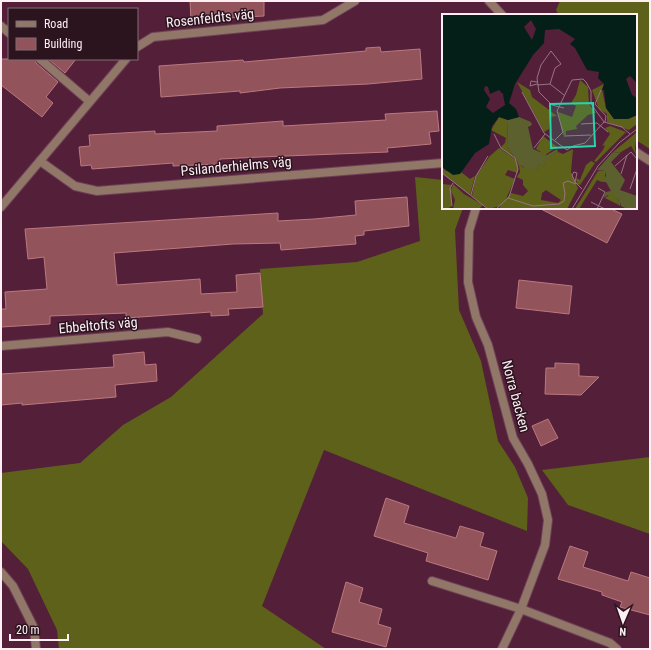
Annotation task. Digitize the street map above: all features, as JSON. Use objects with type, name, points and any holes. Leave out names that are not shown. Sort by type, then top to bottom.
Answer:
[{"type":"street","name":"Rosenfeldts väg","points":[[138,46],[153,37],[324,20],[355,1]]},
{"type":"street","points":[[489,1],[501,14]]},
{"type":"street","points":[[41,60],[89,101]]},
{"type":"street","points":[[1,207],[125,60]]},
{"type":"street","points":[[637,153],[650,161]]},
{"type":"street","name":"Psilanderhielms väg","points":[[40,161],[75,186],[98,191],[442,163]]},
{"type":"street","name":"Norra backen","points":[[476,209],[469,231],[468,282],[476,318],[488,345],[514,438],[542,494],[548,520],[545,545],[521,609],[502,649]]},
{"type":"street","name":"Ebbeltofts väg","points":[[1,346],[168,332],[197,339]]},
{"type":"street","points":[[1,572],[12,586],[34,628],[36,649]]},
{"type":"street","points":[[432,581],[521,609],[610,643],[617,649]]},
{"type":"shaded area","points":[[560,1],[650,1],[650,149],[637,141],[637,14],[558,14],[556,10]]},
{"type":"shaded area","points":[[415,177],[442,180],[442,209],[463,209],[455,230],[459,310],[481,361],[498,441],[515,467],[528,498],[527,531],[324,450],[262,606],[326,649],[59,649],[57,630],[28,569],[1,541],[1,473],[80,463],[123,425],[171,397],[263,314],[260,269],[357,262],[420,241]]},
{"type":"shaded area","points":[[650,457],[650,534],[568,505],[542,470]]},
{"type":"building","points":[[190,1],[264,1],[264,16],[191,20]]},
{"type":"building","points":[[380,47],[381,52],[420,49],[422,79],[368,84],[280,88],[240,93],[240,91],[161,97],[159,66],[243,60],[244,62],[366,51],[366,48]]},
{"type":"building","points":[[1,59],[35,60],[36,63],[58,82],[46,97],[53,103],[42,117],[1,85]]},
{"type":"building","points":[[49,60],[75,60],[65,73]]},
{"type":"building","points":[[437,111],[439,131],[429,132],[431,144],[387,148],[388,152],[220,159],[220,164],[173,166],[173,163],[92,169],[91,165],[81,166],[79,147],[90,146],[89,135],[155,131],[155,134],[217,131],[217,126],[283,121],[283,126],[386,120],[385,114]]},
{"type":"building","points":[[407,197],[409,226],[364,231],[364,235],[355,236],[356,244],[281,250],[280,243],[233,244],[114,253],[117,285],[200,279],[201,294],[237,292],[236,275],[260,273],[263,307],[228,309],[229,315],[211,316],[211,312],[126,318],[126,313],[50,316],[50,324],[1,327],[1,309],[6,309],[5,292],[47,289],[44,257],[28,259],[25,229],[278,213],[278,221],[314,219],[356,215],[355,201]]},
{"type":"building","points":[[541,209],[611,209],[622,214],[607,243]]},
{"type":"building","points":[[519,280],[572,286],[569,314],[516,308]]},
{"type":"building","points":[[144,352],[145,365],[156,364],[157,381],[115,385],[116,397],[22,405],[22,403],[1,405],[1,374],[114,367],[113,355]]},
{"type":"building","points":[[555,363],[579,364],[579,376],[599,377],[581,395],[545,394],[546,368],[555,368]]},
{"type":"building","points":[[548,419],[558,438],[541,446],[532,426]]},
{"type":"building","points":[[386,498],[409,506],[404,523],[456,538],[460,526],[484,533],[480,546],[497,551],[488,580],[426,561],[428,553],[374,536]]},
{"type":"building","points":[[570,546],[588,552],[583,567],[628,581],[631,572],[650,578],[650,615],[620,607],[622,602],[602,595],[602,592],[558,579]]},
{"type":"building","points":[[346,582],[363,588],[359,602],[382,609],[378,624],[391,628],[386,647],[332,632]]}]
